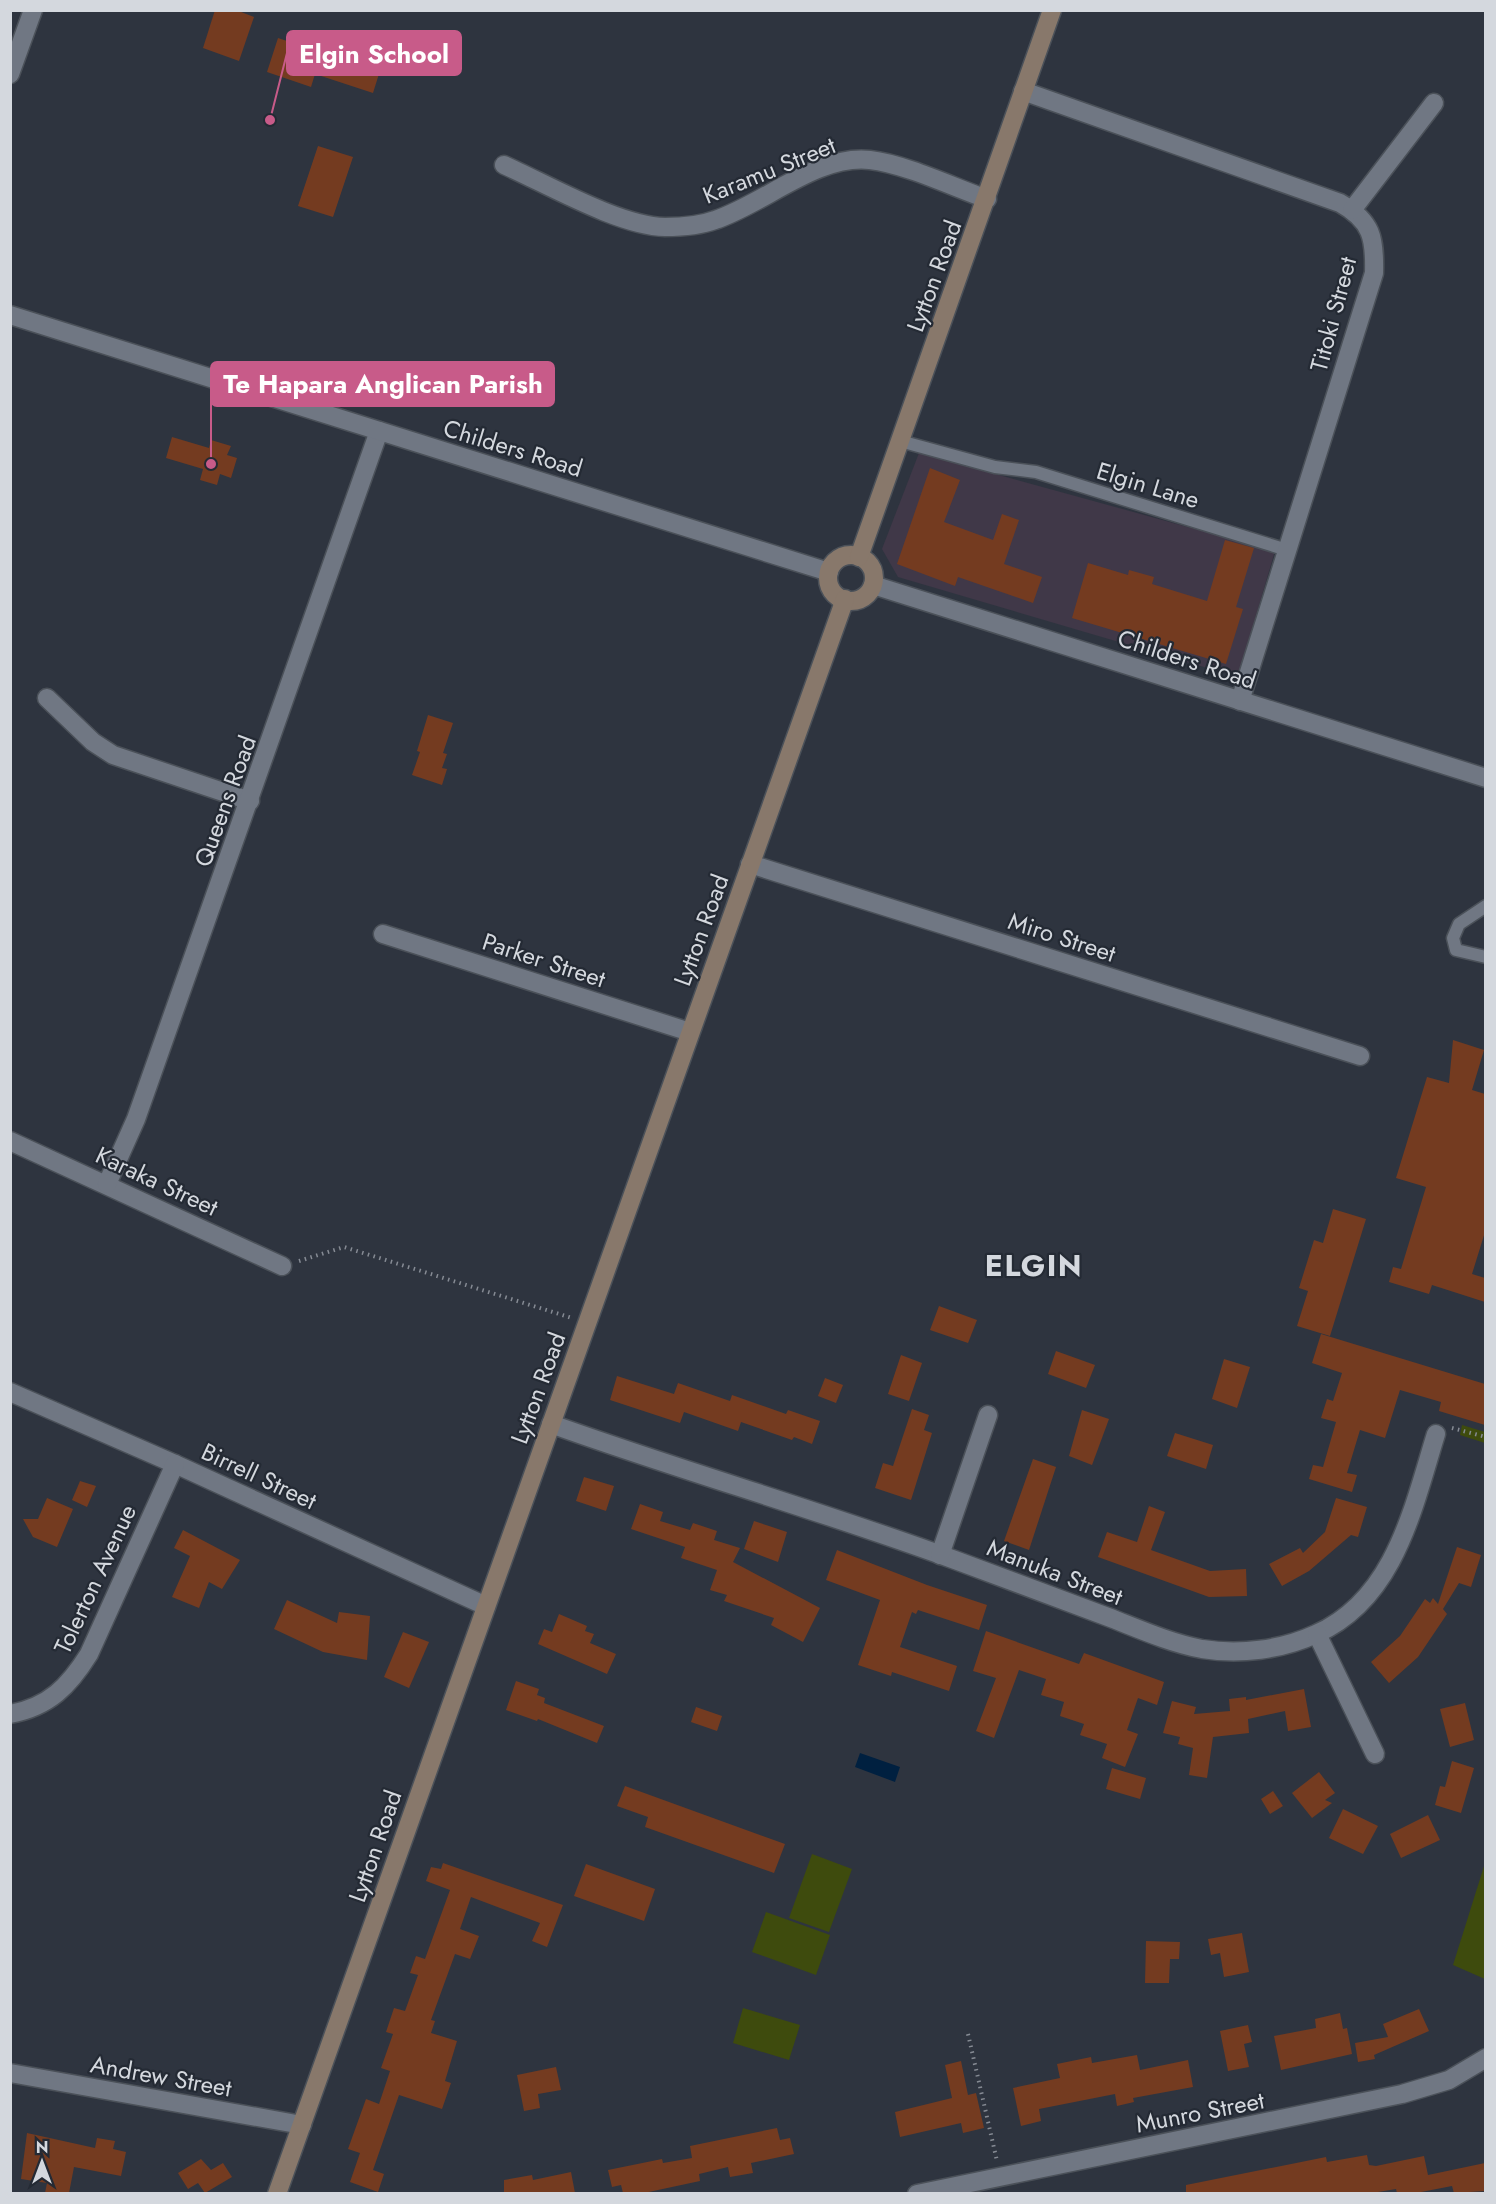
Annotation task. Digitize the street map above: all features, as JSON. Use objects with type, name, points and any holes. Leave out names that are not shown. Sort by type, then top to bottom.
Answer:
[{"type":"main road","name":"Lytton Road","points":[[860,557],[1052,10]]},
{"type":"main road","points":[[844,555],[860,557],[873,573],[873,585],[864,598],[845,599],[830,585],[829,572],[836,559],[844,555]]},
{"type":"main road","name":"Lytton Road","points":[[277,2193],[845,599]]},
{"type":"street","points":[[10,74],[33,10]]},
{"type":"street","name":"Titoki Street","points":[[1023,91],[1340,203],[1352,210],[1367,225],[1374,240],[1374,273],[1240,701]]},
{"type":"street","points":[[1352,210],[1434,103]]},
{"type":"street","name":"Karamu Street","points":[[504,165],[614,214],[662,226],[687,226],[714,221],[816,171],[850,160],[870,160],[889,164],[987,199]]},
{"type":"street","name":"Childers Road","points":[[10,315],[829,572]]},
{"type":"street","name":"Queens Road","points":[[107,1184],[136,1119],[379,431]]},
{"type":"street","name":"Childers Road","points":[[873,585],[1485,778]]},
{"type":"street","points":[[47,698],[93,742],[113,755],[250,801]]},
{"type":"street","name":"Miro Street","points":[[750,864],[1360,1056]]},
{"type":"street","name":"Parker Street","points":[[383,934],[690,1032]]},
{"type":"street","name":"Karaka Street","points":[[10,1141],[282,1266]]},
{"type":"street","name":"Birrell Street","points":[[10,1392],[175,1464],[486,1606]]},
{"type":"street","points":[[940,1555],[988,1415]]},
{"type":"street","name":"Manuka Street","points":[[551,1424],[940,1555],[1181,1645],[1232,1652],[1272,1648],[1317,1634],[1349,1612],[1368,1594],[1386,1572],[1406,1533],[1436,1434]]},
{"type":"street","name":"Tolerton Avenue","points":[[10,1714],[26,1712],[53,1699],[71,1682],[89,1654],[175,1464]]},
{"type":"street","points":[[1317,1634],[1375,1754]]},
{"type":"street","name":"Munro Street","points":[[917,2193],[1402,2094],[1449,2080],[1485,2058]]},
{"type":"street","name":"Andrew Street","points":[[10,2073],[302,2125]]},
{"type":"lane","name":"Elgin Lane","points":[[900,441],[995,467],[1036,472],[1287,550]]},
{"type":"lane","points":[[1485,906],[1459,924],[1453,938],[1456,950],[1485,957]]},
{"type":"path","points":[[282,1266],[344,1247],[587,1323]]},
{"type":"path","points":[[1436,1434],[1444,1427],[1485,1437]]},
{"type":"path","points":[[968,2034],[1001,2176]]},
{"type":"shaded area","points":[[919,453],[1275,551],[1238,677],[898,577],[882,549]]},
{"type":"green space","points":[[1462,1425],[1485,1432],[1485,1443],[1460,1435]]},
{"type":"green space","points":[[812,1854],[852,1869],[829,1932],[789,1918]]},
{"type":"green space","points":[[1485,1863],[1485,1979],[1453,1965]]},
{"type":"green space","points":[[766,1912],[830,1935],[816,1975],[752,1952]]},
{"type":"green space","points":[[743,2008],[800,2025],[789,2060],[733,2043]]},
{"type":"water","points":[[860,1753],[900,1767],[895,1782],[855,1767]]},
{"type":"building","points":[[215,10],[236,10],[254,17],[239,61],[203,48]]},
{"type":"building","points":[[278,38],[335,57],[338,46],[383,61],[373,93],[315,74],[311,87],[267,72]]},
{"type":"building","points":[[318,146],[353,157],[333,217],[298,206]]},
{"type":"building","points":[[172,437],[209,448],[211,440],[231,446],[227,455],[237,458],[231,478],[220,474],[217,485],[200,480],[203,469],[166,458]]},
{"type":"building","points":[[930,468],[960,480],[944,522],[993,540],[1002,514],[1019,520],[1004,564],[1042,577],[1033,603],[958,577],[955,586],[897,564]]},
{"type":"building","points":[[1225,540],[1254,548],[1236,607],[1243,609],[1226,664],[1072,618],[1088,563],[1128,575],[1129,570],[1154,577],[1152,584],[1207,601]]},
{"type":"building","points":[[428,715],[453,723],[443,753],[447,754],[442,768],[447,769],[442,785],[412,775],[420,752],[417,751]]},
{"type":"building","points":[[1453,1040],[1484,1050],[1472,1090],[1485,1094],[1485,1232],[1472,1274],[1485,1278],[1485,1302],[1432,1285],[1429,1294],[1389,1282],[1393,1267],[1401,1269],[1426,1187],[1396,1178],[1427,1077],[1449,1083]]},
{"type":"building","points":[[1333,1209],[1366,1219],[1330,1336],[1297,1326],[1308,1291],[1299,1288],[1314,1240],[1323,1243]]},
{"type":"building","points":[[939,1306],[977,1320],[968,1343],[930,1330]]},
{"type":"building","points":[[1321,1334],[1485,1384],[1485,1425],[1439,1411],[1441,1402],[1400,1390],[1385,1438],[1360,1430],[1347,1473],[1357,1475],[1352,1492],[1309,1479],[1313,1465],[1323,1467],[1336,1422],[1321,1418],[1327,1399],[1333,1401],[1342,1373],[1312,1363]]},
{"type":"building","points":[[1056,1351],[1095,1365],[1086,1388],[1048,1374]]},
{"type":"building","points":[[901,1355],[922,1363],[909,1401],[888,1394]]},
{"type":"building","points":[[1224,1359],[1250,1367],[1237,1408],[1212,1399]]},
{"type":"building","points":[[617,1376],[674,1394],[678,1383],[730,1401],[732,1395],[786,1414],[788,1410],[820,1421],[812,1444],[794,1437],[792,1440],[741,1422],[738,1431],[684,1412],[680,1423],[610,1400]]},
{"type":"building","points":[[825,1378],[843,1385],[836,1403],[818,1396]]},
{"type":"building","points":[[912,1409],[929,1415],[924,1430],[932,1433],[911,1500],[875,1488],[883,1463],[893,1466]]},
{"type":"building","points":[[1082,1410],[1109,1419],[1092,1465],[1069,1456]]},
{"type":"building","points":[[1175,1433],[1213,1445],[1206,1469],[1167,1456]]},
{"type":"building","points":[[1033,1459],[1056,1467],[1029,1550],[1004,1541]]},
{"type":"building","points":[[584,1477],[614,1486],[606,1511],[576,1501]]},
{"type":"building","points":[[80,1481],[96,1486],[87,1507],[72,1500]]},
{"type":"building","points":[[47,1498],[73,1509],[57,1547],[33,1537],[23,1519],[38,1519]]},
{"type":"building","points":[[1336,1498],[1367,1507],[1358,1537],[1351,1535],[1309,1571],[1282,1586],[1269,1564],[1300,1548],[1303,1553],[1325,1532]]},
{"type":"building","points":[[640,1504],[663,1512],[660,1521],[690,1530],[693,1523],[717,1531],[714,1540],[740,1548],[733,1562],[820,1608],[803,1642],[771,1625],[774,1618],[724,1601],[727,1595],[710,1590],[717,1570],[681,1558],[685,1547],[631,1529]]},
{"type":"building","points":[[1149,1506],[1165,1512],[1151,1550],[1210,1571],[1246,1569],[1247,1596],[1209,1597],[1098,1557],[1107,1532],[1137,1542]]},
{"type":"building","points":[[754,1521],[787,1532],[778,1562],[744,1549]]},
{"type":"building","points":[[183,1530],[240,1560],[222,1589],[209,1582],[199,1608],[172,1597],[190,1556],[174,1548]]},
{"type":"building","points":[[1457,1547],[1481,1555],[1471,1587],[1459,1583],[1443,1609],[1447,1614],[1418,1657],[1389,1683],[1371,1662],[1400,1636],[1425,1599],[1430,1603],[1433,1598],[1438,1604]]},
{"type":"building","points":[[837,1550],[927,1585],[987,1605],[979,1630],[918,1610],[916,1614],[912,1612],[900,1647],[957,1666],[949,1691],[892,1672],[891,1676],[858,1665],[880,1600],[826,1580]]},
{"type":"building","points":[[287,1600],[337,1623],[339,1612],[370,1616],[367,1660],[323,1652],[274,1629]]},
{"type":"building","points":[[559,1614],[587,1626],[585,1631],[594,1634],[590,1643],[616,1654],[607,1674],[538,1644],[544,1629],[552,1632]]},
{"type":"building","points":[[986,1631],[1079,1664],[1084,1653],[1164,1682],[1157,1705],[1138,1698],[1127,1730],[1138,1734],[1125,1767],[1102,1758],[1107,1744],[1080,1735],[1084,1724],[1060,1716],[1064,1702],[1041,1695],[1046,1679],[1019,1670],[994,1738],[976,1731],[996,1678],[973,1671]]},
{"type":"building","points":[[403,1632],[429,1642],[409,1688],[384,1677]]},
{"type":"building","points":[[516,1681],[539,1689],[537,1695],[545,1698],[544,1703],[604,1726],[597,1743],[538,1719],[537,1721],[506,1710]]},
{"type":"building","points":[[1304,1689],[1311,1727],[1288,1731],[1285,1711],[1248,1719],[1249,1733],[1213,1737],[1207,1778],[1189,1775],[1193,1748],[1178,1744],[1180,1737],[1163,1733],[1172,1701],[1196,1707],[1194,1714],[1230,1711],[1229,1699],[1246,1697],[1246,1700]]},
{"type":"building","points":[[1465,1703],[1474,1740],[1450,1747],[1440,1709]]},
{"type":"building","points":[[696,1707],[722,1716],[717,1731],[691,1722]]},
{"type":"building","points":[[1452,1761],[1474,1768],[1461,1813],[1435,1805],[1440,1786],[1445,1787]]},
{"type":"building","points":[[1112,1768],[1146,1778],[1140,1799],[1106,1789]]},
{"type":"building","points":[[1319,1772],[1335,1793],[1325,1800],[1332,1803],[1312,1818],[1292,1793]]},
{"type":"building","points":[[625,1786],[785,1844],[774,1873],[645,1827],[648,1817],[617,1806]]},
{"type":"building","points":[[1273,1791],[1283,1806],[1270,1814],[1261,1799]]},
{"type":"building","points":[[1343,1809],[1378,1826],[1363,1854],[1329,1838]]},
{"type":"building","points":[[1428,1815],[1440,1840],[1401,1858],[1390,1834]]},
{"type":"building","points":[[443,1863],[563,1905],[547,1947],[532,1941],[540,1923],[471,1897],[460,1929],[479,1936],[470,1959],[455,1954],[431,2020],[435,2021],[431,2033],[457,2041],[445,2081],[451,2083],[442,2109],[399,2095],[373,2170],[384,2174],[378,2192],[350,2182],[360,2153],[348,2149],[366,2099],[379,2104],[390,2071],[381,2068],[393,2034],[386,2032],[394,2008],[405,2011],[418,1975],[410,1973],[416,1956],[425,1959],[450,1890],[426,1881],[431,1867],[441,1869]]},
{"type":"building","points":[[586,1864],[655,1889],[644,1921],[574,1896]]},
{"type":"building","points":[[1242,1933],[1249,1972],[1224,1977],[1220,1953],[1211,1955],[1208,1939]]},
{"type":"building","points":[[1146,1941],[1180,1942],[1179,1959],[1170,1959],[1169,1983],[1145,1983]]},
{"type":"building","points":[[1419,2009],[1429,2031],[1374,2055],[1375,2059],[1358,2062],[1355,2043],[1388,2037],[1383,2024]]},
{"type":"building","points":[[1340,2013],[1343,2029],[1347,2028],[1352,2054],[1281,2070],[1274,2036],[1316,2028],[1315,2019]]},
{"type":"building","points":[[1248,2025],[1252,2042],[1244,2044],[1249,2067],[1228,2071],[1220,2031]]},
{"type":"building","points":[[1137,2055],[1140,2070],[1188,2060],[1193,2087],[1133,2098],[1134,2102],[1117,2106],[1115,2094],[1039,2109],[1041,2121],[1021,2126],[1013,2088],[1060,2078],[1057,2064],[1091,2057],[1092,2063]]},
{"type":"building","points":[[961,2061],[968,2095],[976,2093],[984,2128],[963,2133],[961,2123],[900,2137],[895,2112],[952,2098],[945,2065]]},
{"type":"building","points":[[556,2067],[561,2090],[538,2094],[540,2108],[524,2111],[517,2075]]},
{"type":"building","points":[[777,2128],[780,2140],[790,2138],[794,2154],[751,2163],[753,2173],[730,2177],[728,2167],[699,2174],[700,2181],[644,2193],[623,2193],[621,2185],[612,2187],[608,2170],[662,2159],[663,2163],[692,2158],[690,2146]]},
{"type":"building","points":[[27,2133],[95,2148],[97,2138],[115,2141],[113,2149],[126,2152],[121,2176],[74,2167],[69,2193],[45,2193],[47,2183],[21,2179]]},
{"type":"building","points":[[1367,2155],[1369,2165],[1376,2166],[1424,2156],[1428,2175],[1485,2163],[1485,2191],[1454,2193],[1452,2186],[1416,2193],[1397,2193],[1396,2189],[1372,2193],[1186,2193],[1186,2185],[1326,2157],[1327,2162]]},
{"type":"building","points":[[201,2159],[211,2170],[223,2163],[232,2177],[205,2193],[198,2183],[188,2189],[178,2173]]},
{"type":"building","points":[[571,2172],[575,2193],[504,2193],[504,2180],[532,2175],[533,2180]]},
{"type":"place","name":"Elgin School","points":[[270,120]]},
{"type":"place","name":"Te Hapara Anglican Parish","points":[[211,464]]},
{"type":"district","name":"ELGIN","points":[[1034,1265]]}]
